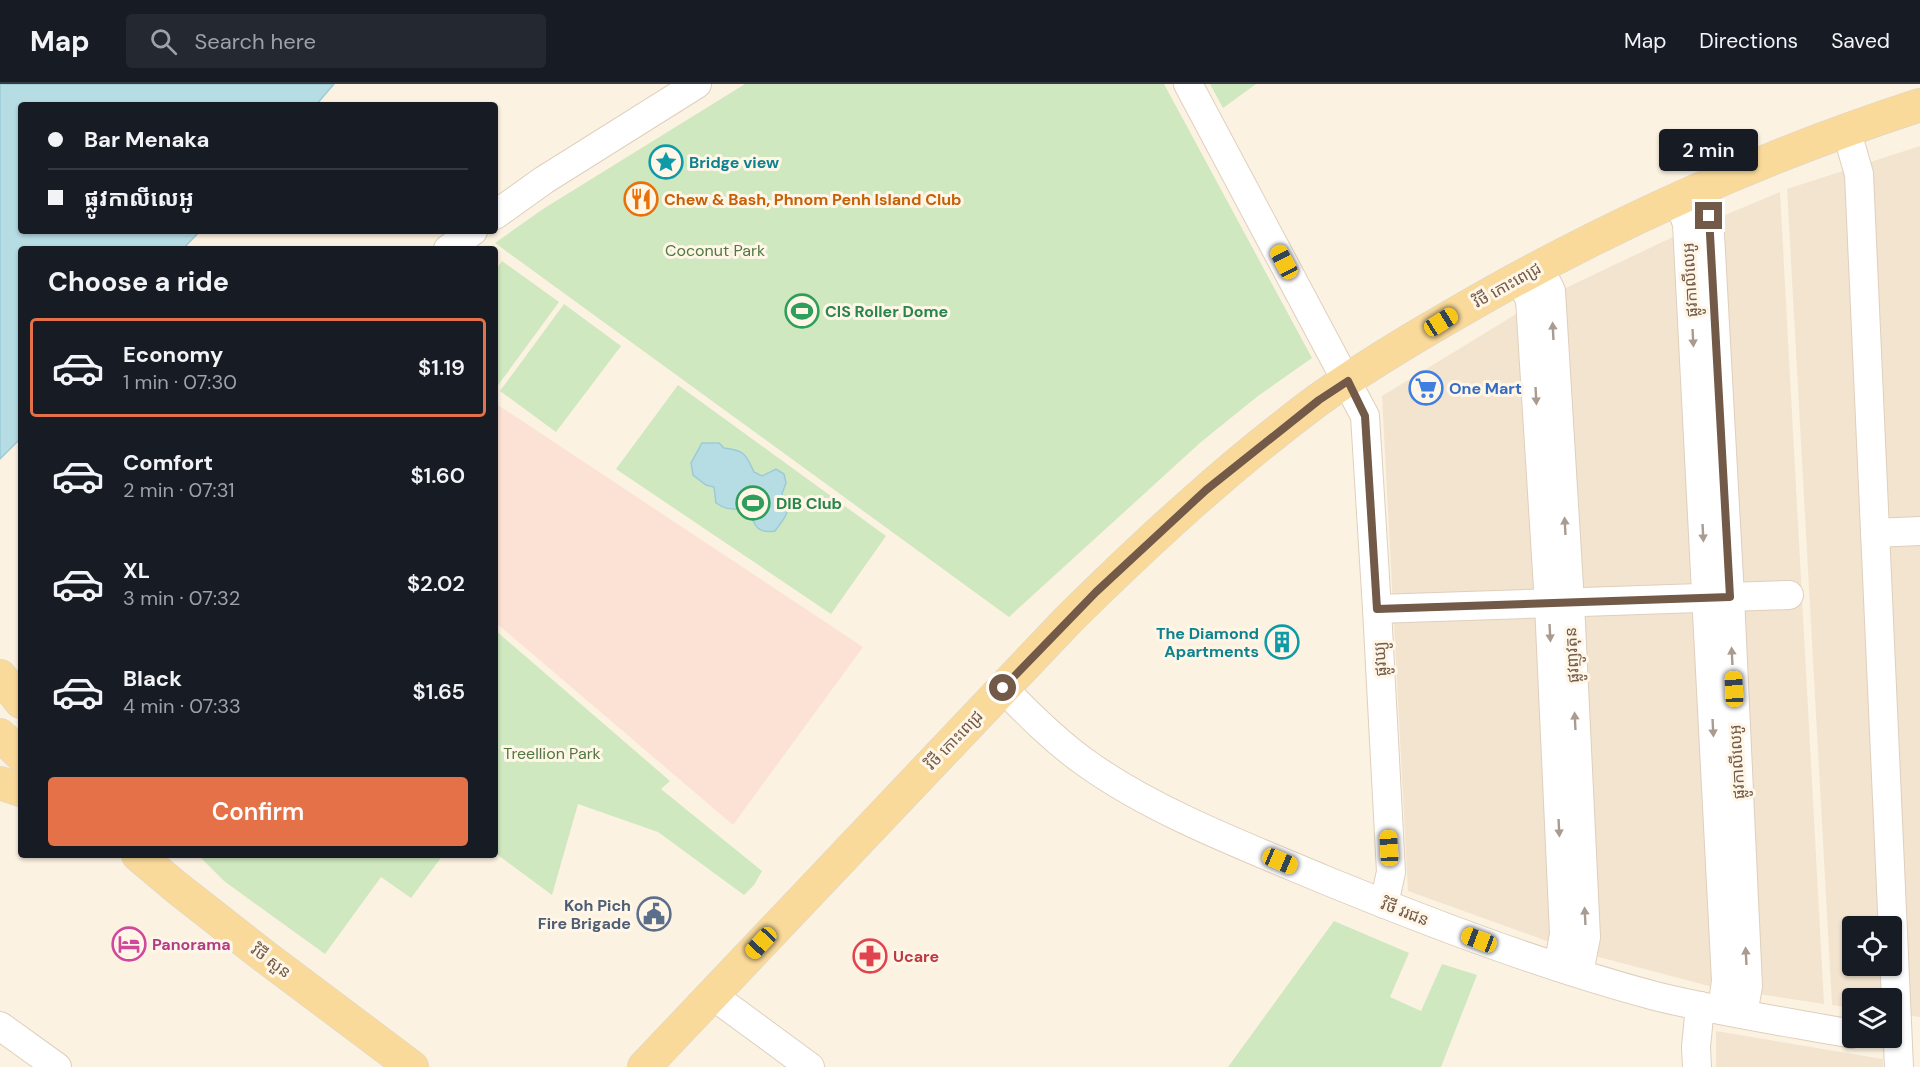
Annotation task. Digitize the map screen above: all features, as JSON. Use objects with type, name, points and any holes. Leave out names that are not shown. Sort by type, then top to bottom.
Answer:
[{"type":"main road","name":"វិថី កោះពេជ្រ","points":[[644,1067],[1083,605],[1138,551],[1206,490],[1319,400],[1454,314],[1529,272],[1688,193],[1846,129],[1920,105]]},
{"type":"main road","points":[[0,676],[18,698]]},
{"type":"main road","points":[[0,735],[18,752]]},
{"type":"main road","points":[[0,783],[18,789]]},
{"type":"main road","name":"វិថី សួន","points":[[142,858],[264,956],[411,1066]]},
{"type":"street","points":[[498,213],[544,180],[697,84]]},
{"type":"street","name":"ផ្លូវឃ្យូ","points":[[1188,84],[1365,416],[1390,872],[1384,904]]},
{"type":"street","points":[[1846,129],[1859,174],[1895,988]]},
{"type":"street","name":"ផ្លូវកាលីលេអូ","points":[[1688,193],[1709,216],[1726,981],[1722,1010],[1696,1067]]},
{"type":"street","points":[[452,246],[469,234]]},
{"type":"street","name":"ផ្លូវញូវតុន","points":[[1529,272],[1551,291],[1564,933],[1568,970]]},
{"type":"street","points":[[1875,533],[1920,531]]},
{"type":"street","points":[[1377,609],[1789,595]]},
{"type":"street","name":"វិថី វរជន","points":[[1003,688],[1058,741],[1086,764],[1115,782],[1194,823],[1384,904],[1568,970],[1654,995],[1842,1032]]},
{"type":"street","points":[[712,995],[810,1067]]},
{"type":"street","points":[[0,1026],[57,1067]]},
{"type":"shaded area","points":[[1920,146],[1920,1017],[1902,1014],[1902,988],[1842,988],[1842,1006],[1832,1005],[1787,189]]},
{"type":"shaded area","points":[[1780,192],[1824,1004],[1713,987],[1572,950],[1408,891],[1382,396],[1534,303],[1673,237]]},
{"type":"shaded area","points":[[498,405],[863,647],[733,825],[498,625]]},
{"type":"shaded area","points":[[1716,1031],[1883,1059],[1883,1067],[1716,1067]]},
{"type":"green space","name":"Coconut Park","points":[[745,84],[1164,84],[1312,358],[1258,396],[1201,442],[1009,617],[495,243],[543,209]]},
{"type":"green space","points":[[1210,84],[1256,84],[1223,108]]},
{"type":"green space","points":[[502,261],[559,302],[498,385],[498,267]]},
{"type":"green space","points":[[564,304],[621,346],[556,432],[500,391]]},
{"type":"green space","name":"DIB Club","points":[[678,385],[886,536],[831,614],[616,469]]},
{"type":"green space","name":"Treellion Park","points":[[498,633],[670,781],[661,789],[762,871],[754,885],[744,895],[658,832],[578,804],[552,895],[498,855]]},
{"type":"green space","points":[[201,858],[441,858],[411,898],[381,877],[325,954],[224,881]]},
{"type":"green space","points":[[1334,921],[1409,953],[1390,997],[1421,1011],[1442,964],[1477,975],[1441,1067],[1228,1067]]},
{"type":"water","points":[[0,84],[334,84],[319,102],[18,102],[18,234],[197,234],[186,246],[18,246],[18,441],[0,459]]},
{"type":"water","points":[[702,443],[719,443],[724,448],[744,454],[754,472],[762,476],[776,469],[784,474],[786,483],[782,494],[787,510],[785,518],[775,531],[761,530],[745,511],[725,508],[716,503],[714,487],[706,485],[693,475],[691,463]]},
{"type":"place","name":"Bridge view","points":[[666,162]]},
{"type":"place","name":"Chew & Bash, Phnom Penh Island Club","points":[[641,199]]},
{"type":"place","name":"CIS Roller Dome","points":[[802,311]]},
{"type":"place","name":"One Mart","points":[[1426,388]]},
{"type":"place","name":"DIB Club","points":[[753,503]]},
{"type":"place","name":"The Diamond Apartments","points":[[1282,642]]},
{"type":"place","name":"Koh Pich Fire Brigade","points":[[654,914]]},
{"type":"place","name":"Panorama","points":[[129,944]]},
{"type":"place","name":"Ucare","points":[[870,956]]},
{"type":"route","points":[[1003,688],[1138,551],[1206,490],[1319,400],[1348,381],[1365,416],[1377,609],[1730,597],[1709,216]]}]
